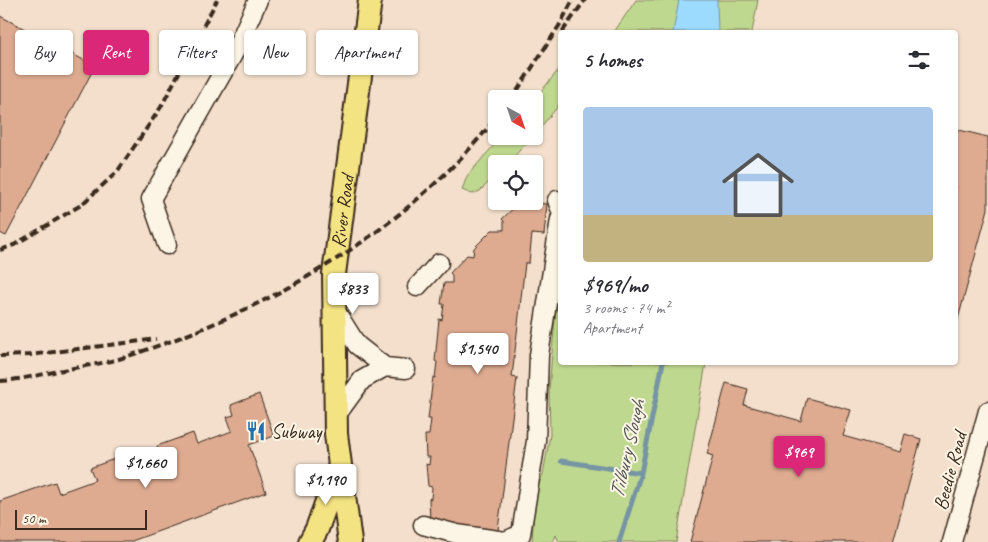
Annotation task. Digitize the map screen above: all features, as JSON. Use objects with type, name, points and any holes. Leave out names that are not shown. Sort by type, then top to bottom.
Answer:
[{"type":"main road","name":"River Road","points":[[350,542],[335,417],[334,274],[370,0]]},
{"type":"main road","points":[[310,542],[317,529],[340,465]]},
{"type":"street","points":[[167,245],[151,198],[236,49],[258,0]]},
{"type":"street","points":[[423,525],[457,534],[505,541],[521,534],[536,441],[539,355],[558,231]]},
{"type":"street","points":[[417,287],[439,262]]},
{"type":"street","points":[[335,310],[357,345],[384,367],[406,370]]},
{"type":"street","points":[[335,417],[362,380],[384,367]]},
{"type":"street","name":"Beedie Road","points":[[952,542],[988,411]]},
{"type":"green space","points":[[636,0],[758,0],[752,30],[615,30]]},
{"type":"green space","points":[[558,70],[558,106],[543,124],[542,90]]},
{"type":"green space","points":[[494,145],[525,145],[515,155],[488,155],[488,183],[480,191],[472,194],[462,190],[467,176]]},
{"type":"green space","points":[[558,295],[558,365],[706,365],[676,542],[559,542],[556,535],[553,542],[532,542],[535,493],[543,474],[550,435],[549,389]]},
{"type":"water","points":[[679,0],[717,0],[718,30],[673,30]]},
{"type":"building","points":[[0,16],[27,30],[15,30],[15,75],[73,75],[73,54],[83,60],[83,75],[90,75],[6,236],[0,233]]},
{"type":"building","points":[[958,130],[988,137],[988,209],[958,319]]},
{"type":"building","points":[[543,204],[547,204],[544,235],[532,234],[529,263],[525,263],[512,377],[517,378],[498,530],[450,525],[450,523],[430,520],[429,498],[431,499],[432,487],[428,486],[426,464],[429,465],[430,457],[426,457],[425,435],[429,435],[431,419],[428,419],[433,377],[435,378],[437,362],[435,361],[439,319],[442,320],[444,304],[441,304],[444,283],[452,283],[452,275],[450,273],[467,255],[473,256],[474,248],[492,230],[504,230],[504,221],[502,219],[512,210],[543,210]]},
{"type":"building","points":[[726,383],[748,389],[744,405],[801,421],[807,398],[851,410],[843,436],[900,452],[905,434],[921,439],[893,542],[690,542],[713,456],[707,454]]},
{"type":"building","points":[[259,394],[274,436],[249,445],[266,492],[129,542],[0,542],[0,501],[55,482],[59,493],[95,480],[90,468],[125,455],[129,468],[161,456],[157,446],[193,433],[197,444],[232,431],[227,417],[234,415],[231,405]]},
{"type":"waterway","name":"Tilbury Slough","points":[[619,542],[641,473],[662,365]]},
{"type":"waterway","points":[[561,461],[641,473]]},
{"type":"railway","points":[[0,250],[14,245],[81,205],[117,172],[161,107],[217,0]]},
{"type":"railway","points":[[518,90],[559,26],[573,0]]},
{"type":"railway","points":[[563,30],[585,0]]},
{"type":"railway","points":[[0,381],[119,359],[172,341],[225,319],[276,294],[326,266],[373,234],[417,199],[459,160],[488,127]]},
{"type":"railway","points":[[0,356],[30,355],[156,339]]},
{"type":"place","name":"Subway","points":[[256,431]]}]
